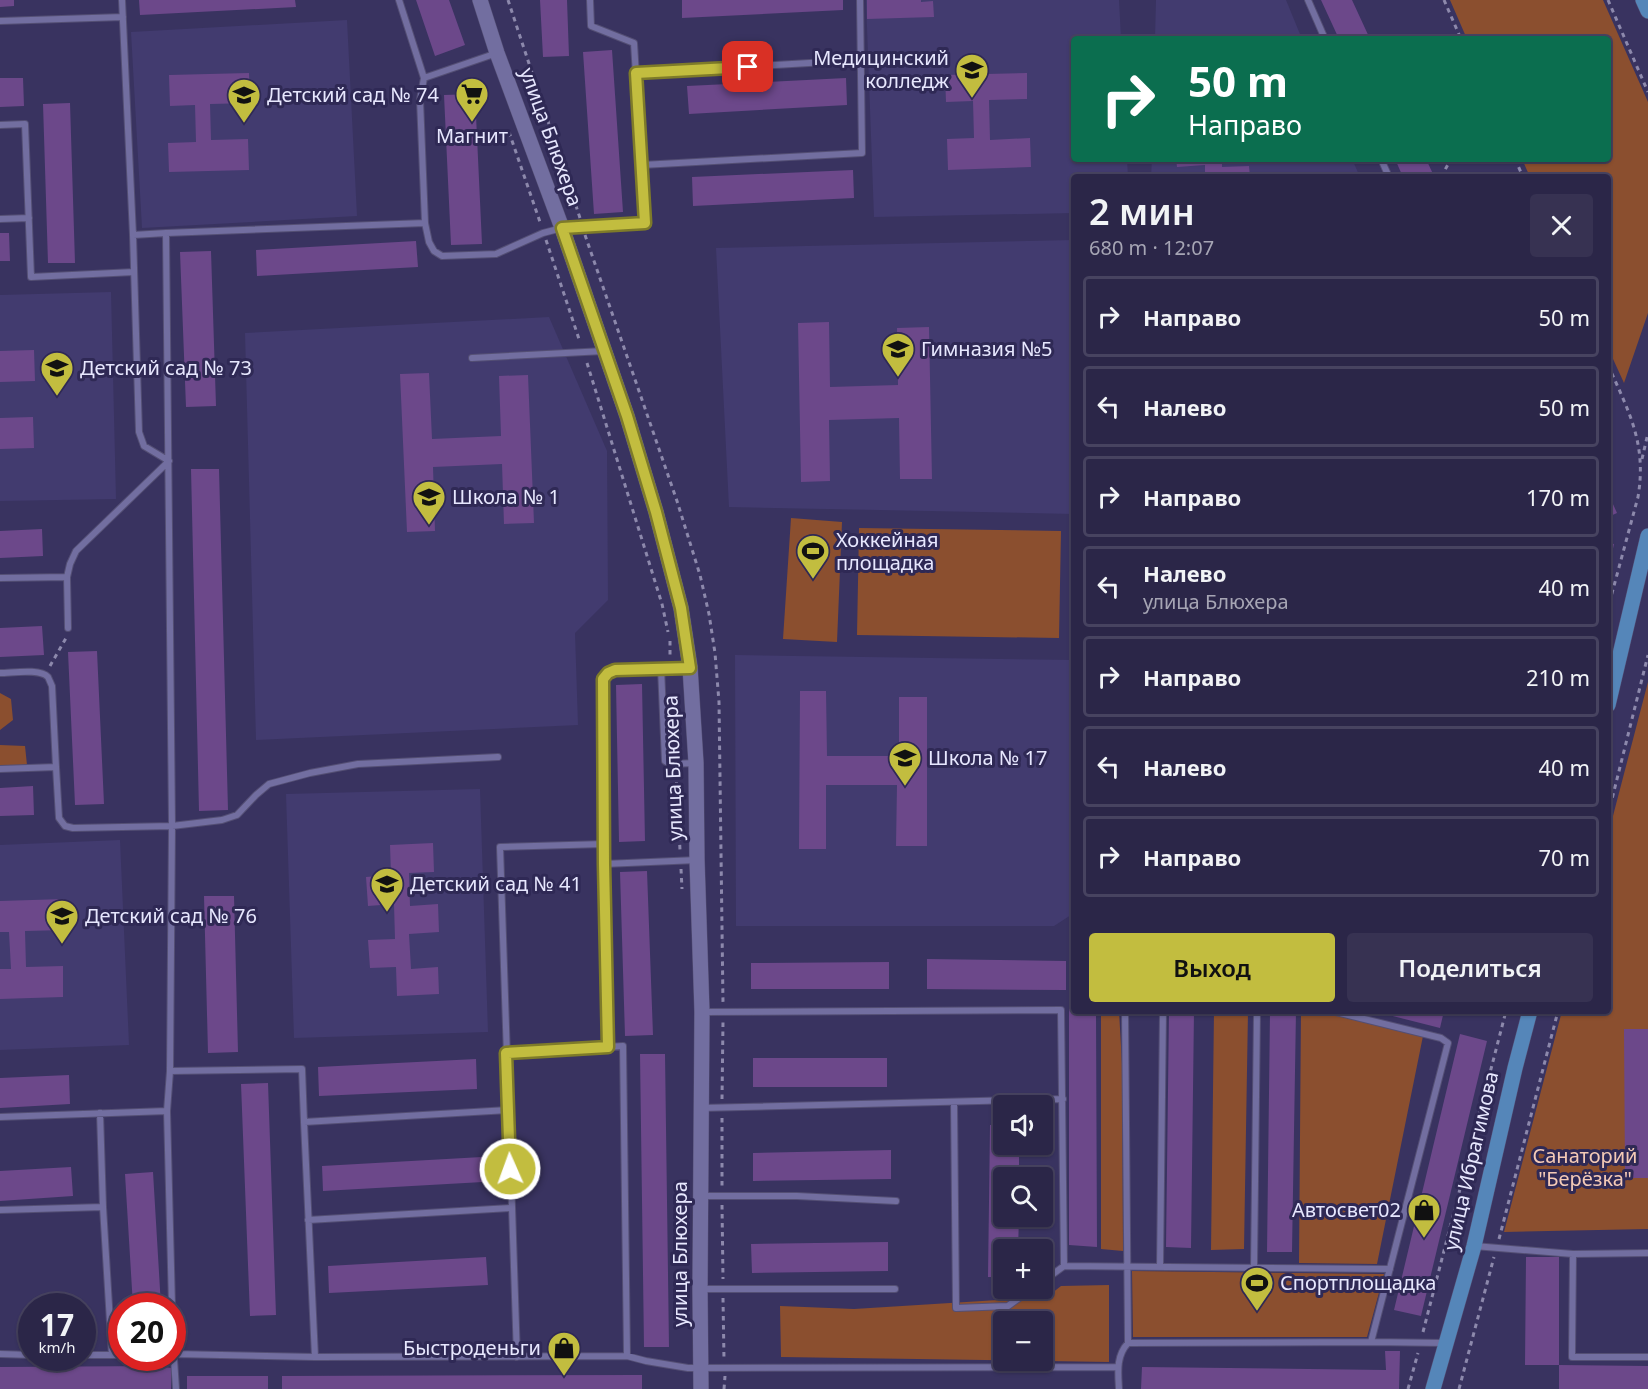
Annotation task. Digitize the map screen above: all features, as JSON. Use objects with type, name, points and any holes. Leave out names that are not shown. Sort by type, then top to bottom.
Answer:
[{"type":"main road","points":[[1643,0],[1648,11]]},
{"type":"main road","points":[[1611,692],[1648,536]]},
{"type":"main road","name":"улица Ибрагимова","points":[[1433,1389],[1474,1246],[1529,1014]]},
{"type":"street","name":"улица Блюхера","points":[[480,0],[627,416],[656,512],[681,608],[690,668],[696,763],[702,1012],[701,1389]]},
{"type":"lane","points":[[122,0],[141,440],[144,446],[169,461]]},
{"type":"lane","points":[[399,0],[424,78],[420,100],[425,223],[429,242],[434,251],[442,256],[496,254],[543,233],[562,228],[645,223],[634,43],[591,26],[590,0]]},
{"type":"lane","points":[[642,165],[862,153],[860,0]]},
{"type":"lane","points":[[1308,0],[1324,36]]},
{"type":"lane","points":[[0,21],[123,17]]},
{"type":"lane","points":[[424,78],[497,53]]},
{"type":"lane","points":[[636,73],[861,60]]},
{"type":"lane","points":[[0,125],[25,124],[31,277],[134,272]]},
{"type":"lane","points":[[0,219],[29,218]]},
{"type":"lane","points":[[133,235],[425,223]]},
{"type":"lane","points":[[166,233],[172,826],[170,1071],[167,1111],[172,1293]]},
{"type":"lane","points":[[472,358],[605,351]]},
{"type":"lane","points":[[68,628],[67,577],[76,551],[169,461]]},
{"type":"lane","points":[[0,578],[67,577]]},
{"type":"lane","points":[[608,1047],[603,679],[615,670],[690,668]]},
{"type":"lane","points":[[661,669],[665,760],[667,763],[675,764],[696,763]]},
{"type":"lane","points":[[0,673],[42,673],[52,686],[57,808],[59,818],[65,826],[74,828],[172,826],[222,820],[237,815],[269,784],[310,773],[358,764],[498,757]]},
{"type":"lane","points":[[0,769],[56,767]]},
{"type":"lane","points":[[517,1357],[500,846],[604,844]]},
{"type":"lane","points":[[604,864],[697,860]]},
{"type":"lane","points":[[702,1012],[1061,1010],[1064,1266]]},
{"type":"lane","points":[[1119,1389],[1118,1367],[1123,1349],[1128,1343],[1125,1014]]},
{"type":"lane","points":[[1160,1267],[1163,1014]]},
{"type":"lane","points":[[1254,1267],[1257,1014]]},
{"type":"lane","points":[[1344,1014],[1441,1038],[1448,1043],[1371,1342]]},
{"type":"lane","points":[[506,1053],[623,1046],[627,1356]]},
{"type":"lane","points":[[170,1071],[302,1069],[315,1357]]},
{"type":"lane","points":[[701,1108],[1063,1099]]},
{"type":"lane","points":[[954,1102],[956,1308],[1008,1306],[1018,1299]]},
{"type":"lane","points":[[304,1122],[508,1110]]},
{"type":"lane","points":[[0,1117],[167,1111]]},
{"type":"lane","points":[[100,1113],[108,1293]]},
{"type":"lane","points":[[700,1196],[797,1196],[896,1201]]},
{"type":"lane","points":[[0,1210],[103,1207]]},
{"type":"lane","points":[[308,1220],[512,1209]]},
{"type":"lane","points":[[1474,1246],[1573,1254],[1648,1253]]},
{"type":"lane","points":[[1573,1254],[1572,1357],[1648,1357]]},
{"type":"lane","points":[[1053,1274],[1064,1266],[1390,1269]]},
{"type":"lane","points":[[700,1289],[895,1289]]},
{"type":"lane","points":[[1128,1343],[1446,1343]]},
{"type":"lane","points":[[0,1354],[18,1354]]},
{"type":"lane","points":[[186,1354],[315,1357],[627,1356],[667,1365],[701,1368],[1118,1367]]},
{"type":"lane","points":[[174,1371],[176,1389]]},
{"type":"path","points":[[1444,0],[1460,36]]},
{"type":"path","points":[[1608,0],[1648,92]]},
{"type":"path","points":[[506,124],[584,352],[662,604],[669,636],[671,668]]},
{"type":"path","points":[[1611,372],[1638,440],[1641,461],[1638,497],[1611,597]]},
{"type":"path","points":[[1641,461],[1648,433]]},
{"type":"path","points":[[45,675],[68,628]]},
{"type":"path","points":[[1611,803],[1648,655]]},
{"type":"path","points":[[675,764],[682,894]]},
{"type":"path","points":[[1408,1389],[1505,1014]]},
{"type":"path","points":[[1459,1389],[1557,1014]]},
{"type":"shaded area","name":"Медицинский колледж","points":[[866,0],[1119,0],[1121,36],[1071,36],[1071,162],[1127,162],[1128,174],[1071,174],[1071,213],[874,217]]},
{"type":"shaded area","points":[[1156,0],[1286,0],[1301,36],[1155,36]]},
{"type":"shaded area","name":"Детский сад № 74","points":[[347,20],[357,216],[142,228],[131,32]]},
{"type":"shaded area","points":[[1152,162],[1353,162],[1359,174],[1151,174]]},
{"type":"shaded area","name":"Гимназия №5","points":[[1071,240],[1071,514],[729,507],[716,248]]},
{"type":"shaded area","name":"Детский сад № 73","points":[[111,292],[116,499],[0,501],[0,295]]},
{"type":"shaded area","name":"Школа № 1","points":[[549,317],[607,451],[608,600],[575,633],[578,725],[256,740],[245,333]]},
{"type":"shaded area","name":"Школа № 17","points":[[735,655],[1071,660],[1071,915],[1054,926],[736,926]]},
{"type":"shaded area","name":"Детский сад № 41","points":[[480,789],[488,1032],[294,1038],[286,794]]},
{"type":"shaded area","name":"Детский сад № 76","points":[[120,840],[129,1045],[0,1050],[0,845]]},
{"type":"green space","points":[[1450,0],[1603,0],[1648,102],[1648,313],[1624,383],[1611,355],[1611,174],[1529,174],[1523,162],[1611,162],[1611,36],[1466,36]]},
{"type":"green space","name":"Хоккейная площадка","points":[[791,518],[842,522],[837,642],[783,639]]},
{"type":"green space","points":[[859,528],[1061,531],[1059,638],[857,635]]},
{"type":"green space","name":"Санаторий \"Берёзка\"","points":[[1648,682],[1648,1229],[1504,1232],[1561,1014],[1611,1014],[1611,824]]},
{"type":"green space","points":[[0,693],[11,699],[13,720],[0,730]]},
{"type":"green space","points":[[0,745],[25,746],[27,765],[0,767]]},
{"type":"green space","points":[[1101,1014],[1119,1014],[1122,1063],[1123,1251],[1101,1249]]},
{"type":"green space","points":[[1214,1014],[1248,1014],[1244,1249],[1211,1250]]},
{"type":"green space","points":[[1301,1014],[1346,1014],[1423,1036],[1377,1264],[1299,1263]]},
{"type":"green space","points":[[1132,1271],[1384,1274],[1367,1337],[1133,1337]]},
{"type":"green space","points":[[1109,1285],[1109,1362],[1053,1361],[1053,1311],[993,1311],[993,1360],[781,1357],[780,1306],[854,1309],[1015,1299],[1053,1299],[1053,1292],[1061,1286]]},
{"type":"building","points":[[0,0],[14,0],[14,6],[0,7]]},
{"type":"building","points":[[139,0],[295,0],[296,7],[140,15]]},
{"type":"building","points":[[416,0],[449,0],[465,45],[435,56]]},
{"type":"building","points":[[540,0],[567,0],[569,56],[543,57]]},
{"type":"building","points":[[682,0],[843,0],[843,10],[682,18]]},
{"type":"building","points":[[867,0],[933,1],[934,17],[867,19]]},
{"type":"building","points":[[1321,0],[1352,0],[1369,36],[1338,36]]},
{"type":"building","points":[[612,50],[623,212],[594,214],[583,52]]},
{"type":"building","points":[[249,73],[250,103],[210,104],[211,140],[248,139],[249,170],[169,172],[168,143],[196,142],[195,105],[170,106],[169,75]]},
{"type":"building","points":[[1027,73],[1027,99],[989,100],[990,140],[1030,138],[1031,167],[948,170],[947,139],[974,138],[973,101],[946,102],[945,75]]},
{"type":"building","points":[[0,78],[23,78],[24,106],[0,107]]},
{"type":"building","points":[[846,78],[847,105],[689,114],[687,86]]},
{"type":"building","points":[[475,94],[482,244],[451,245],[444,95]]},
{"type":"building","points":[[70,103],[75,263],[48,263],[43,104]]},
{"type":"building","points":[[1176,162],[1222,162],[1222,167],[1249,166],[1250,174],[1205,174],[1205,165],[1177,167]]},
{"type":"building","points":[[1396,162],[1427,162],[1433,174],[1402,174]]},
{"type":"building","points":[[853,170],[854,198],[693,206],[692,177]]},
{"type":"building","points":[[0,233],[9,233],[10,261],[0,261]]},
{"type":"building","points":[[416,241],[418,267],[257,276],[256,250]]},
{"type":"building","points":[[211,251],[216,406],[186,407],[180,252]]},
{"type":"building","points":[[829,322],[830,387],[898,385],[897,328],[929,327],[932,479],[900,479],[899,418],[829,420],[830,481],[801,482],[798,323]]},
{"type":"building","points":[[34,350],[35,381],[0,382],[0,351]]},
{"type":"building","points":[[429,373],[432,439],[501,436],[499,376],[528,375],[534,523],[504,524],[502,464],[433,467],[435,531],[407,532],[400,374]]},
{"type":"building","points":[[33,417],[34,448],[0,449],[0,418]]},
{"type":"building","points":[[191,469],[219,469],[228,810],[199,811]]},
{"type":"building","points":[[1611,500],[1617,513],[1611,516]]},
{"type":"building","points":[[42,529],[43,556],[0,558],[0,531]]},
{"type":"building","points":[[42,626],[44,655],[0,657],[0,628]]},
{"type":"building","points":[[97,651],[104,804],[75,805],[68,652]]},
{"type":"building","points":[[642,684],[645,841],[619,842],[616,685]]},
{"type":"building","points":[[800,691],[826,691],[827,756],[899,756],[899,697],[927,697],[927,846],[896,846],[897,785],[826,785],[826,849],[799,849]]},
{"type":"building","points":[[33,786],[34,815],[0,816],[0,788]]},
{"type":"building","points":[[433,843],[434,872],[409,873],[410,906],[438,904],[439,932],[409,934],[411,969],[438,967],[439,994],[397,996],[396,967],[370,968],[368,940],[395,939],[394,904],[368,906],[366,877],[391,875],[390,845]]},
{"type":"building","points":[[647,871],[653,1035],[625,1036],[620,872]]},
{"type":"building","points":[[204,896],[234,896],[238,1052],[208,1053]]},
{"type":"building","points":[[64,899],[65,930],[25,931],[26,967],[63,966],[63,997],[0,999],[0,969],[11,969],[9,932],[0,932],[0,901]]},
{"type":"building","points":[[927,959],[1066,961],[1066,990],[927,989]]},
{"type":"building","points":[[889,962],[889,989],[751,989],[751,963]]},
{"type":"building","points":[[1069,985],[1071,985],[1071,1014],[1096,1014],[1097,1247],[1069,1245]]},
{"type":"building","points":[[1169,1014],[1194,1014],[1191,1248],[1166,1247]]},
{"type":"building","points":[[1270,1014],[1296,1014],[1292,1252],[1267,1252]]},
{"type":"building","points":[[1385,1014],[1443,1014],[1440,1028]]},
{"type":"building","points":[[1624,1029],[1648,1029],[1648,1178],[1625,1178]]},
{"type":"building","points":[[1460,1034],[1487,1041],[1421,1316],[1394,1310]]},
{"type":"building","points":[[640,1054],[665,1054],[669,1347],[644,1347]]},
{"type":"building","points":[[753,1058],[887,1058],[887,1087],[753,1087]]},
{"type":"building","points":[[476,1059],[477,1089],[319,1096],[318,1067]]},
{"type":"building","points":[[69,1075],[70,1104],[0,1108],[0,1078]]},
{"type":"building","points":[[268,1083],[276,1315],[250,1316],[241,1084]]},
{"type":"building","points":[[990,1125],[993,1125],[993,1155],[1019,1155],[1019,1167],[993,1167],[993,1227],[1019,1227],[1018,1239],[993,1239],[993,1277],[988,1277]]},
{"type":"building","points":[[891,1150],[891,1179],[753,1181],[753,1153]]},
{"type":"building","points":[[482,1157],[483,1182],[323,1191],[322,1166]]},
{"type":"building","points":[[71,1167],[73,1196],[0,1201],[0,1171]]},
{"type":"building","points":[[153,1172],[160,1293],[132,1293],[125,1174]]},
{"type":"building","points":[[888,1242],[888,1271],[752,1273],[751,1244]]},
{"type":"building","points":[[486,1257],[488,1285],[329,1293],[328,1266]]},
{"type":"building","points":[[1526,1257],[1559,1257],[1559,1365],[1525,1365]]},
{"type":"building","points":[[1385,1351],[1400,1351],[1399,1389],[1141,1389],[1142,1367],[1386,1370]]},
{"type":"building","points":[[1559,1365],[1648,1366],[1648,1389],[1559,1389]]},
{"type":"building","points":[[96,1366],[108,1366],[108,1371],[171,1371],[171,1389],[0,1389],[0,1367],[18,1367],[18,1371],[96,1371]]},
{"type":"building","points":[[642,1375],[642,1389],[282,1389],[282,1376]]},
{"type":"building","points":[[187,1376],[268,1376],[268,1389],[187,1389]]},
{"type":"place","name":"Медицинский колледж","points":[[972,99]]},
{"type":"place","name":"Магнит","points":[[472,123]]},
{"type":"place","name":"Детский сад № 74","points":[[244,124]]},
{"type":"place","name":"Гимназия №5","points":[[898,378]]},
{"type":"place","name":"Детский сад № 73","points":[[57,397]]},
{"type":"place","name":"Школа № 1","points":[[429,526]]},
{"type":"place","name":"Хоккейная площадка","points":[[813,580]]},
{"type":"place","name":"Школа № 17","points":[[905,787]]},
{"type":"place","name":"Детский сад № 41","points":[[387,913]]},
{"type":"place","name":"Детский сад № 76","points":[[62,945]]},
{"type":"place","name":"Автосвет02","points":[[1424,1239]]},
{"type":"place","name":"Спортплощадка","points":[[1257,1312]]},
{"type":"place","name":"Быстроденьги","points":[[564,1377]]},
{"type":"route","points":[[510,1169],[506,1053],[608,1047],[603,679],[615,670],[690,668],[681,608],[656,512],[627,416],[562,228],[645,223],[636,73],[748,67]]}]
